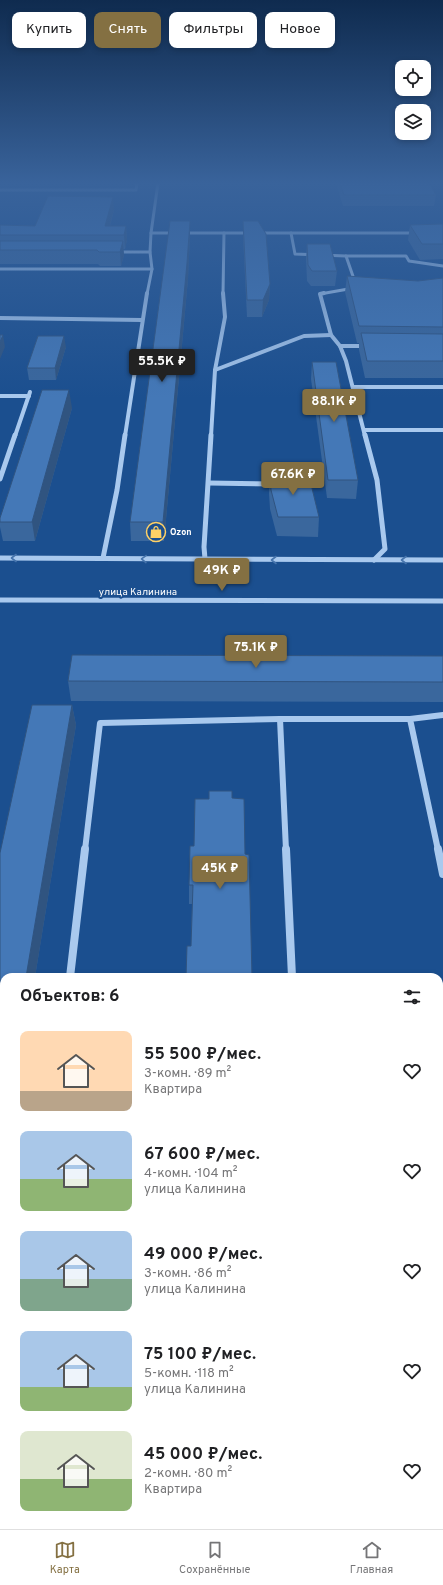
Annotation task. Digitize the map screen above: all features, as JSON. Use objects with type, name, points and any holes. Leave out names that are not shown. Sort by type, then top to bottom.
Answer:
[{"type":"street","points":[[102,558],[106,546],[117,490],[142,320],[152,269],[150,254]]},
{"type":"street","points":[[205,559],[204,547],[215,370],[225,317],[222,287],[223,254]]},
{"type":"street","points":[[304,254],[406,256],[409,261],[443,266]]},
{"type":"street","points":[[346,256],[357,287],[320,294],[331,336],[340,346],[346,361],[377,480],[384,549],[374,560]]},
{"type":"street","points":[[0,269],[152,269]]},
{"type":"street","points":[[0,318],[142,320]]},
{"type":"street","points":[[215,370],[304,336],[331,336]]},
{"type":"street","points":[[340,346],[371,346]]},
{"type":"street","points":[[353,387],[443,387]]},
{"type":"street","points":[[0,396],[29,394],[0,479]]},
{"type":"street","points":[[364,430],[443,430]]},
{"type":"street","points":[[209,483],[287,484]]},
{"type":"street","points":[[0,558],[443,560]]},
{"type":"street","name":"улица Калинина","points":[[0,600],[443,601]]},
{"type":"street","points":[[70,973],[100,723],[280,719],[410,719],[443,715]]},
{"type":"street","points":[[280,719],[292,973]]},
{"type":"street","points":[[410,719],[443,874]]},
{"type":"building","points":[[166,254],[188,254],[163,522],[130,522]]},
{"type":"building","points":[[245,254],[268,254],[270,284],[263,300],[247,300]]},
{"type":"building","points":[[307,254],[333,254],[337,271],[312,271],[308,265]]},
{"type":"building","points":[[347,276],[418,281],[443,278],[443,327],[359,326]]},
{"type":"building","points":[[361,333],[443,334],[443,361],[367,361]]},
{"type":"building","points":[[0,335],[3,335],[0,342]]},
{"type":"building","points":[[38,336],[64,336],[55,368],[27,368]]},
{"type":"building","points":[[312,362],[336,362],[358,480],[328,480]]},
{"type":"building","points":[[42,390],[69,390],[32,522],[0,522],[0,518]]},
{"type":"building","points":[[270,474],[309,476],[319,517],[278,517],[271,490]]},
{"type":"building","points":[[72,655],[443,656],[443,682],[68,681]]},
{"type":"building","points":[[32,705],[72,705],[27,973],[0,973],[0,853]]},
{"type":"building","points":[[209,791],[232,791],[232,798],[244,799],[245,854],[249,855],[252,973],[186,973],[187,946],[191,946],[193,885],[189,885],[190,846],[194,846],[195,799],[209,799]]},
{"type":"place","name":"Ozon","points":[[156,532]]}]
